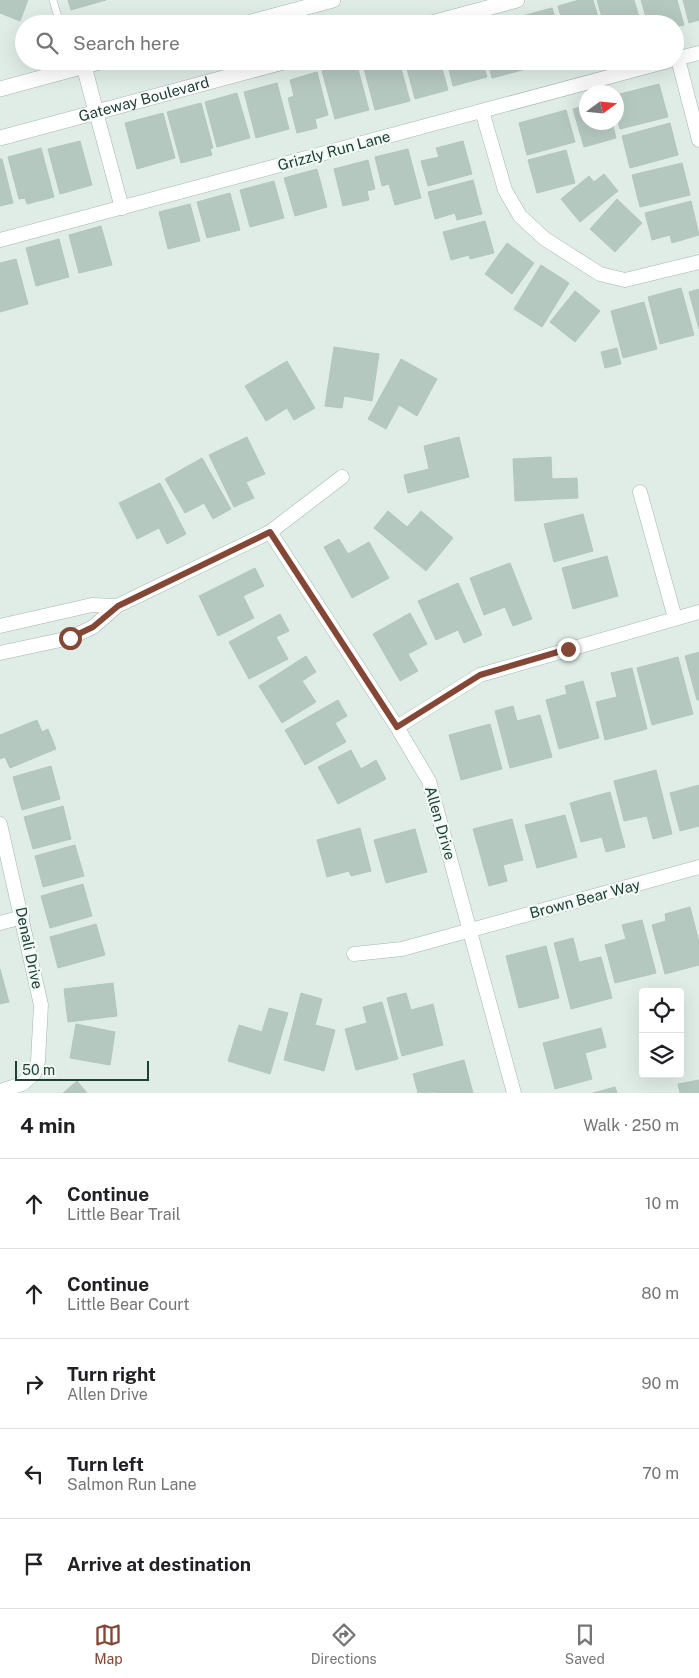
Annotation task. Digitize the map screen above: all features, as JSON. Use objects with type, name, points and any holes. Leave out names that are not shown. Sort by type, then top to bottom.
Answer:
[{"type":"street","points":[[277,15],[333,0]]},
{"type":"street","points":[[461,15],[517,0]]},
{"type":"street","name":"Grizzly Run Lane","points":[[684,57],[699,53]]},
{"type":"street","points":[[0,89],[62,70]]},
{"type":"street","points":[[84,70],[122,208]]},
{"type":"street","name":"Gateway Boulevard","points":[[0,138],[253,70]]},
{"type":"street","name":"Grizzly Run Lane","points":[[0,240],[636,70]]},
{"type":"street","points":[[677,70],[699,140]]},
{"type":"street","points":[[482,111],[505,190],[520,216],[545,239],[600,274],[625,280],[699,262]]},
{"type":"street","points":[[0,653],[70,638],[93,627],[118,606],[270,532],[342,477]]},
{"type":"street","points":[[640,492],[675,618]]},
{"type":"street","name":"Allen Drive","points":[[270,532],[397,727],[429,781],[514,1093]]},
{"type":"street","points":[[0,626],[92,605],[118,606]]},
{"type":"street","points":[[397,727],[480,675],[699,612]]},
{"type":"street","name":"Denali Drive","points":[[0,824],[41,1005],[38,1061],[34,1074],[22,1084],[0,1091]]},
{"type":"street","name":"Brown Bear Way","points":[[354,954],[402,949],[699,867]]},
{"type":"street","points":[[0,923],[22,917]]},
{"type":"lane","points":[[53,0],[57,15]]},
{"type":"building","points":[[0,0],[28,0],[22,15],[15,15],[15,19],[0,13]]},
{"type":"building","points":[[68,0],[106,0],[71,10]]},
{"type":"building","points":[[579,0],[593,0],[597,15],[560,15],[558,6]]},
{"type":"building","points":[[597,0],[634,0],[638,15],[601,15]]},
{"type":"building","points":[[641,0],[677,0],[681,15],[645,15]]},
{"type":"building","points":[[683,0],[699,0],[699,20],[689,23]]},
{"type":"building","points":[[552,8],[554,15],[526,15]]},
{"type":"building","points":[[358,70],[369,110],[335,119],[322,71]]},
{"type":"building","points":[[364,70],[401,70],[410,101],[375,110]]},
{"type":"building","points":[[407,70],[442,70],[448,90],[415,99]]},
{"type":"building","points":[[449,70],[485,70],[487,77],[453,86]]},
{"type":"building","points":[[490,70],[522,70],[492,78]]},
{"type":"building","points":[[317,72],[328,115],[315,119],[317,128],[297,133],[288,98],[294,96],[290,80]]},
{"type":"building","points":[[277,83],[289,129],[256,138],[244,92]]},
{"type":"building","points":[[659,84],[668,117],[624,128],[624,93]]},
{"type":"building","points":[[237,93],[250,138],[217,147],[205,102]]},
{"type":"building","points":[[201,103],[213,148],[210,149],[212,155],[181,163],[167,112]]},
{"type":"building","points":[[579,108],[579,130],[573,109]]},
{"type":"building","points":[[566,110],[575,142],[527,155],[519,123]]},
{"type":"building","points":[[163,113],[175,158],[137,169],[125,123]]},
{"type":"building","points":[[670,123],[678,155],[630,168],[622,136]]},
{"type":"building","points":[[579,130],[614,130],[616,138],[584,147]]},
{"type":"building","points":[[80,141],[92,185],[60,194],[48,149]]},
{"type":"building","points":[[463,141],[472,174],[428,186],[421,161],[439,157],[436,148]]},
{"type":"building","points":[[41,148],[54,197],[27,204],[25,198],[19,199],[8,157]]},
{"type":"building","points":[[408,149],[421,198],[395,205],[389,184],[382,186],[375,157]]},
{"type":"building","points":[[566,150],[575,183],[537,193],[528,160]]},
{"type":"building","points":[[0,159],[2,159],[13,203],[0,206]]},
{"type":"building","points":[[368,160],[375,189],[367,191],[369,200],[343,206],[334,169]]},
{"type":"building","points":[[682,163],[690,195],[640,207],[632,175]]},
{"type":"building","points":[[317,169],[327,207],[295,216],[284,178]]},
{"type":"building","points":[[604,174],[618,191],[580,222],[561,199],[589,176],[594,182]]},
{"type":"building","points":[[473,180],[482,214],[457,220],[455,213],[435,219],[428,192]]},
{"type":"building","points":[[274,181],[284,218],[250,227],[240,190]]},
{"type":"building","points":[[230,193],[240,230],[207,238],[197,202]]},
{"type":"building","points":[[617,199],[642,223],[615,252],[590,229]]},
{"type":"building","points":[[691,201],[699,235],[672,243],[670,235],[652,240],[645,213]]},
{"type":"building","points":[[190,204],[200,241],[168,249],[159,212]]},
{"type":"building","points":[[485,221],[494,253],[470,259],[469,255],[451,260],[443,232]]},
{"type":"building","points":[[101,226],[112,265],[79,273],[69,235]]},
{"type":"building","points":[[59,239],[69,277],[36,286],[26,248]]},
{"type":"building","points":[[507,243],[534,263],[512,294],[485,274]]},
{"type":"building","points":[[16,259],[28,304],[0,312],[0,263]]},
{"type":"building","points":[[541,265],[569,283],[542,327],[514,309]]},
{"type":"building","points":[[681,288],[694,335],[660,344],[648,297]]},
{"type":"building","points":[[699,289],[699,329],[689,292]]},
{"type":"building","points":[[575,291],[600,311],[575,342],[550,322]]},
{"type":"building","points":[[644,302],[657,349],[623,358],[611,311]]},
{"type":"building","points":[[334,347],[379,354],[372,401],[344,396],[342,408],[325,406]]},
{"type":"building","points":[[617,348],[621,364],[605,368],[601,352]]},
{"type":"building","points":[[401,359],[437,379],[417,416],[399,405],[386,429],[368,419]]},
{"type":"building","points":[[287,361],[315,408],[294,420],[287,408],[266,421],[245,386]]},
{"type":"building","points":[[247,437],[265,474],[246,482],[254,498],[234,507],[209,455]]},
{"type":"building","points":[[459,437],[469,477],[408,493],[404,475],[429,469],[424,446]]},
{"type":"building","points":[[551,457],[552,479],[577,478],[578,498],[515,501],[513,459]]},
{"type":"building","points":[[202,458],[231,509],[213,519],[204,503],[185,513],[165,479]]},
{"type":"building","points":[[160,483],[186,534],[167,544],[159,528],[137,539],[119,503]]},
{"type":"building","points":[[388,511],[407,527],[421,511],[453,538],[426,571],[374,528]]},
{"type":"building","points":[[583,514],[593,551],[554,562],[544,524]]},
{"type":"building","points":[[339,539],[348,554],[369,542],[389,578],[352,598],[324,547]]},
{"type":"building","points":[[607,556],[618,596],[573,609],[562,568]]},
{"type":"building","points":[[510,563],[532,619],[513,626],[505,607],[484,615],[470,578]]},
{"type":"building","points":[[255,568],[264,586],[243,596],[254,618],[218,636],[199,596]]},
{"type":"building","points":[[458,583],[482,635],[464,643],[458,630],[436,640],[418,601]]},
{"type":"building","points":[[410,613],[427,644],[408,654],[418,671],[400,681],[373,634]]},
{"type":"building","points":[[280,614],[289,631],[276,637],[288,659],[249,679],[229,642]]},
{"type":"building","points":[[699,652],[699,700],[697,700],[685,656]]},
{"type":"building","points":[[306,656],[316,672],[302,681],[316,702],[282,723],[259,686]]},
{"type":"building","points":[[678,657],[693,714],[652,725],[637,668]]},
{"type":"building","points":[[632,668],[647,729],[605,740],[596,702],[617,697],[611,673]]},
{"type":"building","points":[[583,681],[599,738],[559,749],[546,700],[567,694],[565,686]]},
{"type":"building","points":[[338,700],[347,716],[335,723],[346,742],[305,765],[285,730]]},
{"type":"building","points":[[513,706],[517,721],[540,715],[552,757],[510,768],[495,711]]},
{"type":"building","points":[[37,720],[42,732],[48,729],[56,749],[10,768],[5,757],[0,759],[0,735]]},
{"type":"building","points":[[490,724],[502,769],[461,780],[449,735]]},
{"type":"building","points":[[351,750],[361,769],[376,760],[386,779],[338,804],[318,767]]},
{"type":"building","points":[[51,766],[60,799],[22,810],[13,777]]},
{"type":"building","points":[[656,770],[672,834],[653,839],[647,816],[624,821],[614,781]]},
{"type":"building","points":[[699,785],[699,826],[680,831],[670,793]]},
{"type":"building","points":[[610,792],[625,847],[606,852],[602,837],[581,842],[570,803]]},
{"type":"building","points":[[63,806],[71,839],[33,849],[24,817]]},
{"type":"building","points":[[565,815],[577,857],[537,868],[525,825]]},
{"type":"building","points":[[512,819],[523,860],[503,865],[507,881],[489,886],[473,829]]},
{"type":"building","points":[[360,828],[371,871],[351,876],[349,871],[327,877],[317,840]]},
{"type":"building","points":[[415,829],[427,872],[386,883],[374,840]]},
{"type":"building","points":[[75,845],[84,876],[43,887],[35,856]]},
{"type":"building","points":[[83,884],[92,916],[50,928],[41,896]]},
{"type":"building","points":[[690,907],[699,942],[699,965],[665,974],[652,925],[666,921],[665,914]]},
{"type":"building","points":[[642,920],[656,973],[615,983],[605,945],[626,939],[622,925]]},
{"type":"building","points":[[96,924],[105,955],[58,968],[50,937]]},
{"type":"building","points":[[573,938],[579,962],[601,957],[612,998],[571,1009],[554,943]]},
{"type":"building","points":[[546,946],[559,998],[519,1008],[506,956]]},
{"type":"building","points":[[0,969],[9,1002],[0,1004]]},
{"type":"building","points":[[113,983],[117,1016],[68,1022],[64,989]]},
{"type":"building","points":[[301,993],[322,999],[315,1025],[335,1030],[324,1071],[284,1060]]},
{"type":"building","points":[[406,993],[411,1010],[433,1004],[443,1045],[402,1056],[387,998]]},
{"type":"building","points":[[382,1002],[398,1059],[356,1070],[345,1029],[367,1023],[363,1007]]},
{"type":"building","points":[[269,1008],[288,1013],[270,1074],[228,1061],[239,1025],[262,1032]]},
{"type":"building","points":[[76,1024],[115,1032],[110,1065],[70,1058]]},
{"type":"building","points":[[601,1028],[606,1047],[585,1053],[592,1079],[555,1089],[543,1043]]},
{"type":"building","points":[[464,1060],[473,1093],[418,1093],[413,1074]]},
{"type":"building","points":[[699,1080],[699,1093],[680,1093],[678,1084]]},
{"type":"building","points":[[77,1081],[87,1093],[63,1093]]},
{"type":"building","points":[[615,1087],[617,1093],[593,1093]]},
{"type":"route","points":[[70,638],[93,627],[118,606],[270,532],[397,727],[480,675],[568,649]]}]
